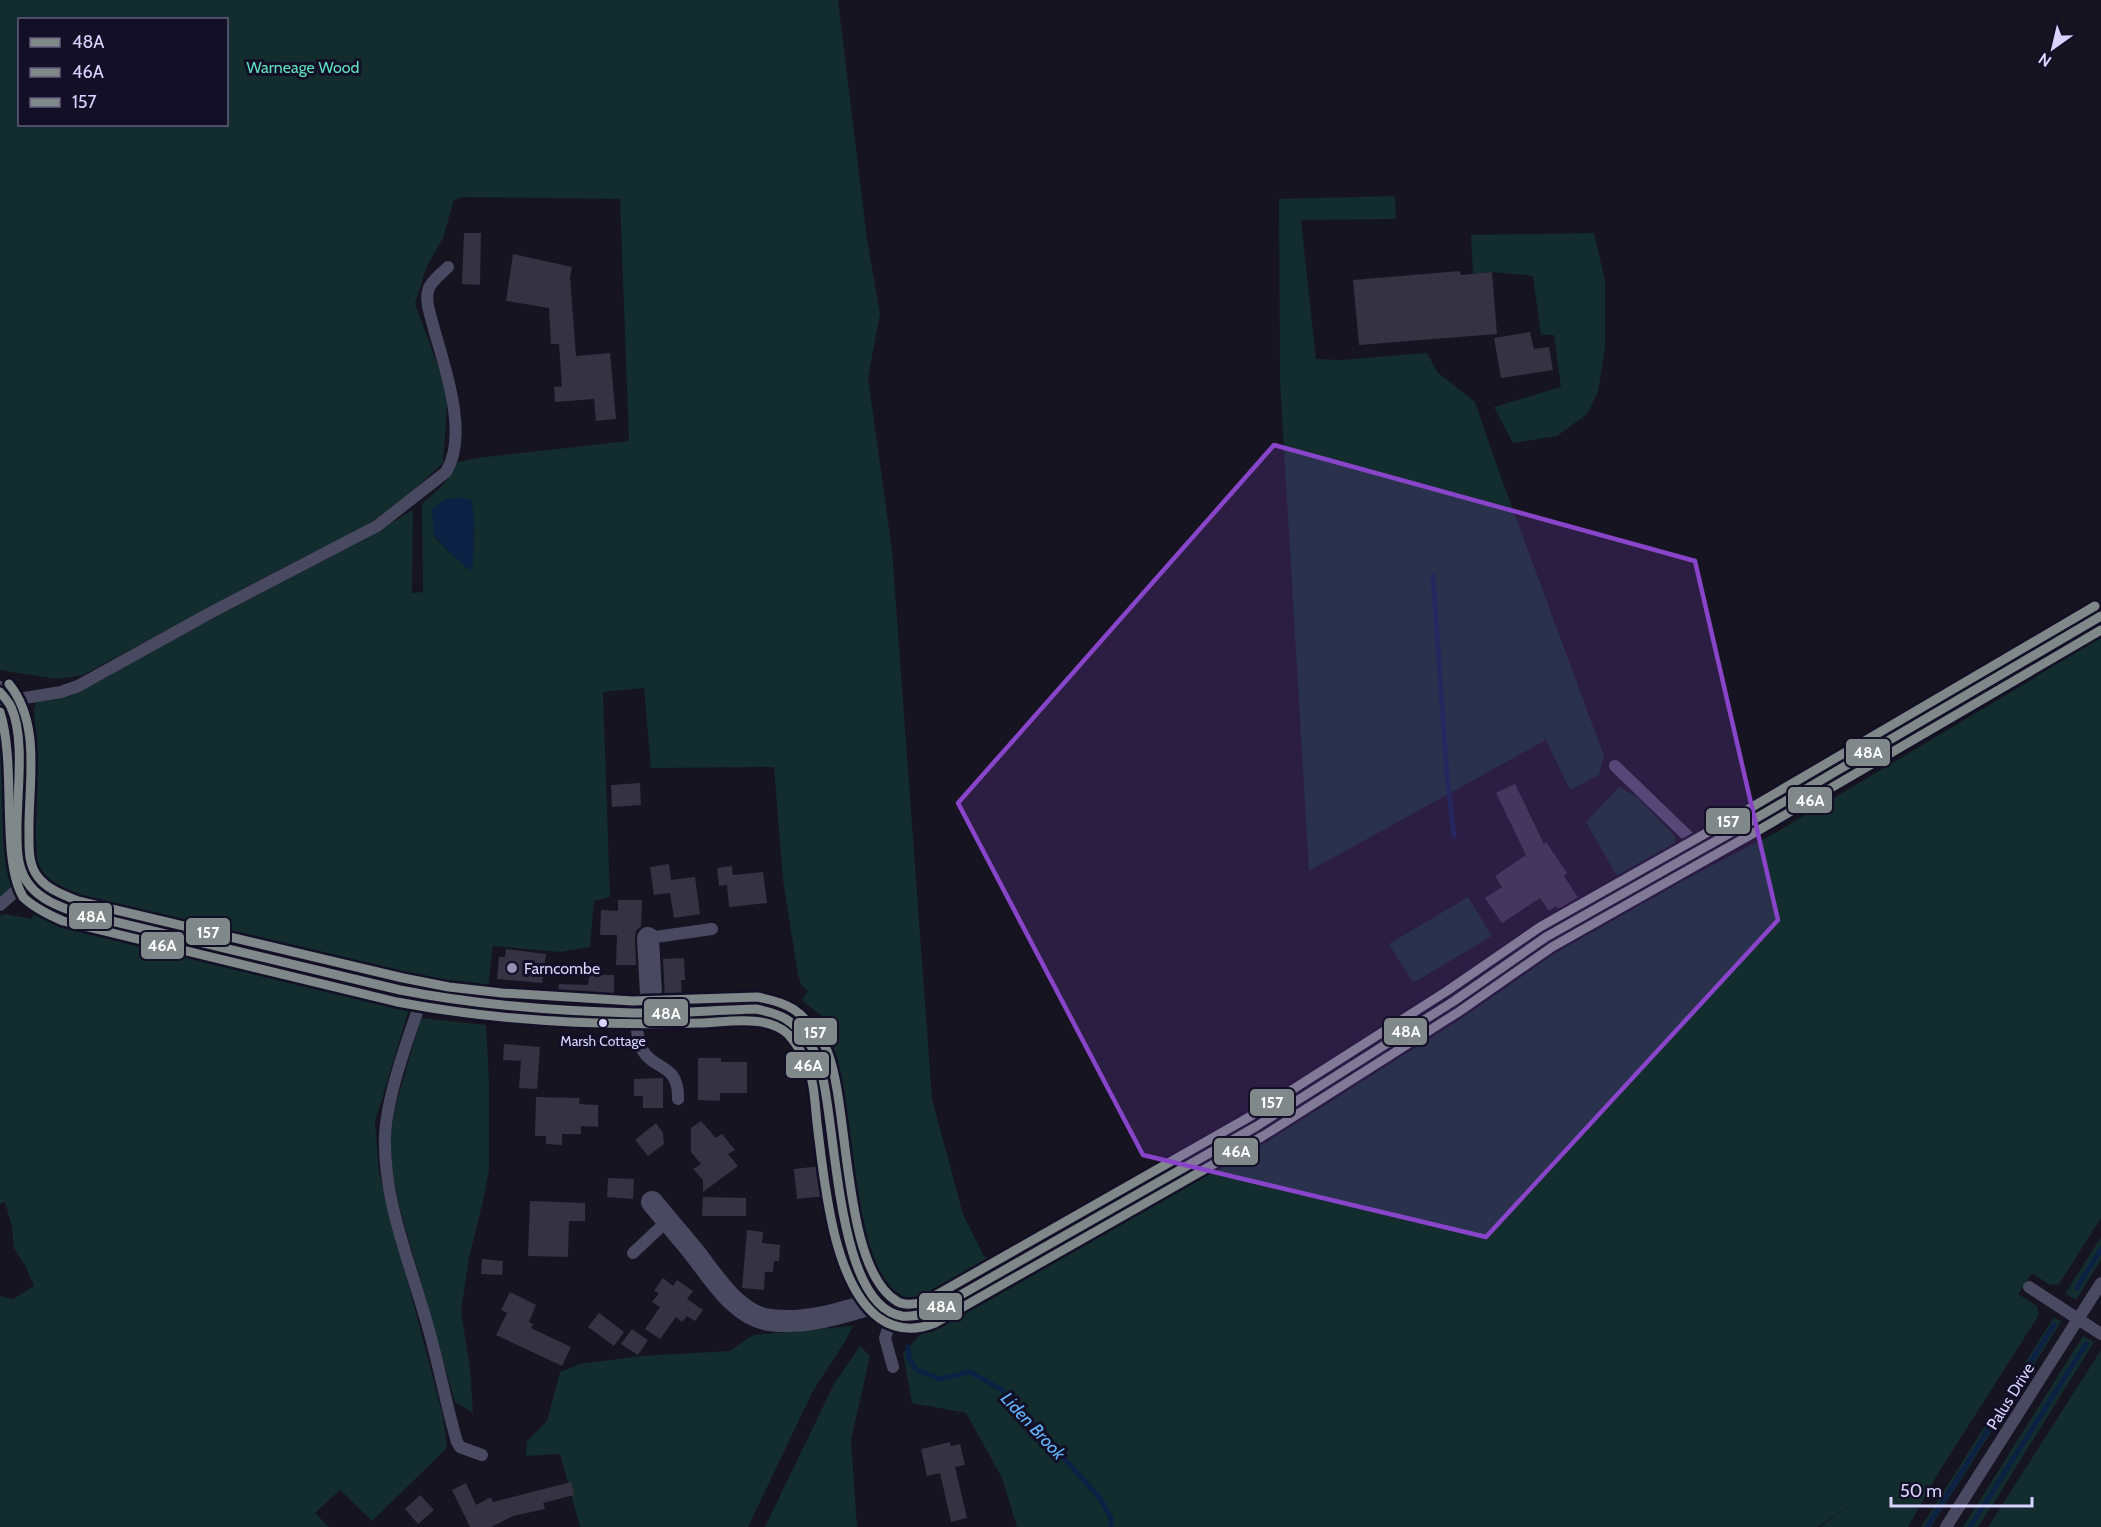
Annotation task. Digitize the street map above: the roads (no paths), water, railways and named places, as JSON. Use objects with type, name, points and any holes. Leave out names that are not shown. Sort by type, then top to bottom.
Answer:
[{"type":"street","points":[[4,696],[15,717],[18,858],[26,882],[45,899],[74,912],[423,995],[501,1005],[645,1013],[756,1009],[786,1018],[804,1034],[817,1056],[825,1087],[838,1190],[855,1263],[864,1281],[886,1308],[902,1316],[918,1316],[929,1313],[1257,1126],[1454,1001],[1538,943],[2101,616]]},
{"type":"street","points":[[645,1013],[648,938]]},
{"type":"street","points":[[652,1202],[733,1299],[755,1316],[770,1320],[800,1321],[886,1308]]},
{"type":"lane","points":[[4,696],[61,692],[78,686],[210,613],[377,526],[417,497],[446,472],[453,461],[455,443],[450,385],[427,303],[429,287],[448,267]]},
{"type":"lane","points":[[1615,766],[1701,849]]},
{"type":"lane","points":[[0,905],[26,882]]},
{"type":"lane","points":[[648,938],[712,929]]},
{"type":"lane","points":[[423,995],[388,1115],[385,1150],[397,1221],[428,1328],[457,1442],[460,1447],[482,1455]]},
{"type":"lane","points":[[645,1013],[637,1035],[640,1046],[649,1058],[674,1076],[678,1082],[678,1099]]},
{"type":"lane","points":[[633,1253],[668,1221]]},
{"type":"lane","name":"Palus Drive","points":[[1946,1527],[2101,1283]]},
{"type":"lane","points":[[2029,1287],[2101,1334]]},
{"type":"lane","points":[[886,1308],[885,1338],[893,1367]]},
{"type":"water","points":[[461,497],[471,500],[474,516],[473,564],[470,571],[434,535],[432,509],[444,500]]},
{"type":"waterway","points":[[1433,576],[1447,776],[1454,836]]},
{"type":"waterway","points":[[2077,1288],[2101,1249]]},
{"type":"waterway","points":[[1927,1527],[2054,1325]]},
{"type":"waterway","points":[[1970,1527],[2086,1344]]},
{"type":"waterway","name":"Liden Brook","points":[[908,1347],[909,1359],[917,1370],[940,1379],[970,1372],[1002,1390],[1100,1498],[1111,1518],[1111,1527]]},
{"type":"place","name":"Farncombe","points":[[512,968]]},
{"type":"place","name":"Marsh Cottage","points":[[603,1023]]},
{"type":"park label","name":"Warneage Wood","points":[[303,67]]}]
